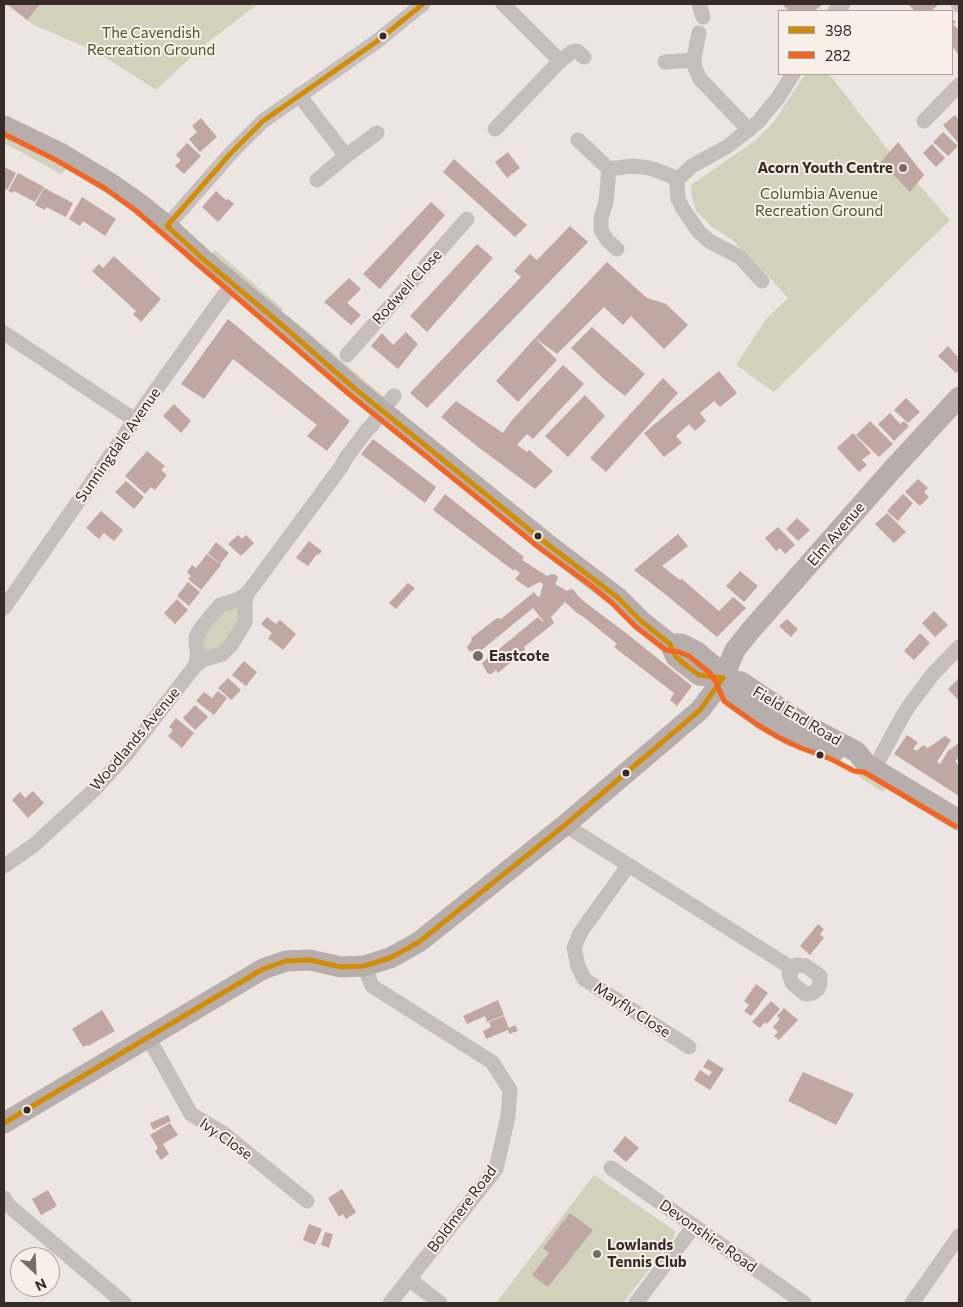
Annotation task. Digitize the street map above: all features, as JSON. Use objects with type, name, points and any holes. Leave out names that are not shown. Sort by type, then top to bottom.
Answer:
[{"type":"street","points":[[167,226],[230,152],[263,121],[376,42],[424,4]]},
{"type":"street","points":[[503,4],[560,61]]},
{"type":"street","points":[[699,33],[694,60],[700,79],[749,130]]},
{"type":"street","points":[[494,129],[560,61],[572,52],[577,51],[584,57]]},
{"type":"street","points":[[665,62],[694,60]]},
{"type":"street","points":[[762,281],[740,257],[709,241],[690,220],[678,198],[677,184],[678,178],[692,166],[728,146],[749,130],[768,111],[792,75]]},
{"type":"street","points":[[924,121],[959,85]]},
{"type":"street","points":[[299,95],[346,156]]},
{"type":"street","name":"Field End Road","points":[[4,126],[60,153],[110,183],[140,204],[282,324],[328,366],[388,404],[546,543],[598,581],[641,621],[670,644],[682,644],[693,650],[716,668],[723,678],[741,682],[802,723],[857,752],[870,766],[959,820]]},
{"type":"street","points":[[318,180],[377,133]]},
{"type":"street","points":[[578,140],[609,169]]},
{"type":"street","points":[[609,169],[632,166],[644,167],[678,178]]},
{"type":"street","points":[[609,169],[606,202],[601,218],[601,230],[607,240],[617,249]]},
{"type":"street","name":"Rodwell Close","points":[[347,355],[468,219]]},
{"type":"street","name":"Sunningdale Avenue","points":[[4,608],[135,420],[233,284]]},
{"type":"street","points":[[4,333],[135,420]]},
{"type":"street","name":"Elm Avenue","points":[[4,1123],[262,969],[286,961],[310,960],[341,967],[364,966],[390,958],[419,942],[565,825],[700,710],[723,678],[735,650],[751,630],[959,397]]},
{"type":"street","points":[[195,666],[198,654],[196,637],[201,628],[220,605],[237,600],[247,594],[341,468],[351,451],[388,404]]},
{"type":"street","name":"Woodlands Avenue","points":[[5,863],[34,845],[92,791],[126,755],[195,666],[202,660],[222,654],[231,644],[245,622],[247,594]]},
{"type":"street","points":[[870,766],[911,703],[933,674],[959,647]]},
{"type":"street","points":[[565,825],[793,969]]},
{"type":"street","name":"Mayfly Close","points":[[628,866],[580,933],[574,948],[578,966],[584,979],[689,1047]]},
{"type":"street","name":"Boldmere Road","points":[[364,966],[372,986],[492,1062],[510,1090],[508,1116],[496,1169],[390,1303]]},
{"type":"street","name":"Ivy Close","points":[[148,1037],[191,1114],[224,1134],[307,1201]]},
{"type":"street","name":"Devonshire Road","points":[[612,1168],[804,1303]]},
{"type":"street","points":[[4,1198],[8,1205],[124,1303]]},
{"type":"street","points":[[636,1303],[694,1226]]},
{"type":"street","points":[[912,1303],[959,1236]]},
{"type":"street","points":[[409,1279],[440,1303]]},
{"type":"green space","name":"The Cavendish Recreation Ground","points":[[5,4],[258,4],[203,46],[156,90],[97,52],[34,25]]},
{"type":"green space","name":"Columbia Avenue Recreation Ground","points":[[804,75],[830,75],[889,151],[950,220],[774,392],[736,365],[766,319],[788,298],[752,258],[731,239],[712,227],[696,211],[691,185],[756,140],[773,123]]},
{"type":"green space","points":[[4,133],[69,167],[61,174],[4,143]]},
{"type":"green space","points":[[215,250],[283,309],[278,314],[209,256]]},
{"type":"green space","points":[[296,322],[384,397],[381,398],[292,325]]},
{"type":"green space","points":[[236,605],[241,609],[243,617],[219,652],[206,652],[201,648],[204,631],[220,611]]},
{"type":"green space","points":[[831,754],[885,788],[883,792],[829,757]]},
{"type":"green space","name":"Lowlands Tennis Club","points":[[594,1175],[675,1231],[674,1237],[623,1303],[496,1303]]},
{"type":"building","points":[[8,4],[40,4],[27,20]]},
{"type":"building","points":[[823,4],[815,10],[788,10],[783,5]]},
{"type":"building","points":[[939,4],[932,10],[914,10],[909,5]]},
{"type":"building","points":[[953,24],[959,30],[959,55],[953,47]]},
{"type":"building","points":[[955,115],[959,120],[959,144],[943,125]]},
{"type":"building","points":[[201,118],[217,137],[200,152],[189,139],[197,132],[192,126]]},
{"type":"building","points":[[943,132],[958,146],[948,156],[933,142]]},
{"type":"building","name":"Acorn Youth Centre","points":[[898,142],[924,175],[910,192],[881,162]]},
{"type":"building","points":[[187,143],[201,156],[184,174],[175,166],[181,160],[176,155]]},
{"type":"building","points":[[932,144],[945,158],[936,167],[923,153]]},
{"type":"building","points":[[508,152],[520,168],[507,178],[495,162]]},
{"type":"building","points":[[454,159],[527,225],[515,237],[443,172]]},
{"type":"building","points":[[4,167],[16,173],[7,190],[4,188]]},
{"type":"building","points":[[18,173],[44,187],[35,202],[14,191],[13,193],[8,191]]},
{"type":"building","points":[[44,188],[73,203],[66,217],[46,207],[45,210],[35,205]]},
{"type":"building","points":[[216,191],[234,204],[218,222],[202,207]]},
{"type":"building","points":[[82,197],[116,219],[105,236],[83,221],[80,226],[69,219]]},
{"type":"building","points":[[431,202],[445,215],[380,289],[363,274]]},
{"type":"building","points":[[570,226],[588,242],[427,408],[410,393],[521,277],[514,271],[530,254],[537,260]]},
{"type":"building","points":[[477,244],[493,258],[427,332],[410,316]]},
{"type":"building","points":[[114,256],[161,299],[141,322],[133,314],[136,311],[92,271],[99,264],[103,268]]},
{"type":"building","points":[[607,262],[647,298],[666,304],[688,325],[664,349],[631,316],[623,325],[604,307],[557,354],[535,338]]},
{"type":"building","points":[[349,278],[361,289],[347,303],[361,315],[351,325],[324,302]]},
{"type":"building","points":[[228,319],[350,421],[327,451],[307,436],[317,425],[233,359],[204,399],[181,384]]},
{"type":"building","points":[[592,327],[645,374],[625,396],[571,348]]},
{"type":"building","points":[[406,332],[418,344],[398,369],[371,346],[382,333],[393,345]]},
{"type":"building","points":[[535,338],[557,360],[518,402],[496,381]]},
{"type":"building","points":[[948,346],[958,357],[959,370],[956,373],[938,356]]},
{"type":"building","points":[[563,365],[584,384],[533,439],[527,434],[517,445],[527,452],[529,450],[553,471],[535,489],[441,417],[456,401],[503,433],[512,420]]},
{"type":"building","points":[[719,371],[737,393],[720,407],[714,401],[700,413],[706,421],[695,431],[689,424],[676,436],[682,443],[664,457],[644,433]]},
{"type":"building","points":[[663,378],[678,393],[606,472],[590,458]]},
{"type":"building","points":[[585,395],[605,416],[568,457],[545,436]]},
{"type":"building","points":[[906,398],[920,412],[908,423],[894,410]]},
{"type":"building","points":[[174,404],[191,421],[181,433],[163,416]]},
{"type":"building","points":[[890,413],[900,424],[904,421],[909,426],[894,441],[878,424]]},
{"type":"building","points":[[870,421],[893,444],[879,457],[856,435]]},
{"type":"building","points":[[853,433],[871,453],[862,460],[867,465],[859,472],[837,448]]},
{"type":"building","points":[[373,439],[436,487],[425,503],[361,454]]},
{"type":"building","points":[[147,451],[165,466],[161,470],[167,475],[155,490],[151,487],[145,494],[125,476]]},
{"type":"building","points":[[918,479],[928,488],[924,492],[929,497],[920,506],[905,492]]},
{"type":"building","points":[[126,481],[144,497],[134,509],[115,492]]},
{"type":"building","points":[[445,494],[524,557],[522,560],[547,576],[556,575],[558,578],[555,584],[567,591],[570,589],[574,590],[586,603],[692,686],[677,706],[670,700],[674,693],[614,647],[617,644],[565,602],[551,617],[554,623],[524,647],[525,649],[522,653],[498,673],[496,670],[491,674],[487,673],[482,663],[538,617],[544,622],[533,608],[478,653],[469,651],[467,647],[472,640],[471,638],[497,618],[501,619],[534,592],[538,597],[540,596],[543,584],[540,582],[528,588],[515,579],[520,573],[515,569],[514,571],[433,510]]},
{"type":"building","points":[[903,494],[913,503],[898,521],[887,511]]},
{"type":"building","points":[[101,511],[123,530],[114,541],[104,533],[99,539],[86,528]]},
{"type":"building","points":[[887,513],[906,532],[894,543],[875,524]]},
{"type":"building","points":[[797,518],[810,530],[798,541],[786,529]]},
{"type":"building","points":[[778,527],[795,545],[785,554],[780,548],[776,551],[765,538]]},
{"type":"building","points":[[678,534],[688,546],[662,566],[680,580],[682,579],[719,611],[733,597],[746,608],[717,637],[634,570]]},
{"type":"building","points":[[238,535],[242,539],[246,535],[254,543],[241,556],[228,544]]},
{"type":"building","points":[[309,541],[322,551],[317,554],[308,566],[296,558]]},
{"type":"building","points":[[216,542],[229,553],[220,564],[208,553]]},
{"type":"building","points":[[207,554],[221,565],[201,590],[188,579],[191,576],[187,572],[192,565],[196,568]]},
{"type":"building","points":[[740,571],[758,586],[744,602],[726,586]]},
{"type":"building","points":[[188,582],[200,592],[189,606],[177,596]]},
{"type":"building","points":[[408,583],[415,588],[396,609],[389,603]]},
{"type":"building","points":[[177,599],[188,610],[175,624],[164,613]]},
{"type":"building","points":[[934,611],[948,625],[935,637],[922,623]]},
{"type":"building","points":[[267,617],[276,624],[280,620],[296,634],[283,650],[268,638],[272,633],[261,624]]},
{"type":"building","points":[[787,619],[798,629],[791,637],[779,626]]},
{"type":"building","points":[[920,633],[930,643],[914,660],[904,651]]},
{"type":"building","points":[[244,661],[257,672],[246,686],[232,675]]},
{"type":"building","points":[[228,678],[241,690],[231,700],[218,688]]},
{"type":"building","points":[[959,678],[959,701],[948,689]]},
{"type":"building","points":[[218,691],[227,698],[214,715],[196,701],[204,692],[212,698]]},
{"type":"building","points":[[195,705],[208,717],[195,730],[183,718]]},
{"type":"building","points":[[176,718],[194,733],[182,748],[168,736],[173,730],[169,727]]},
{"type":"building","points":[[907,735],[918,742],[913,749],[917,751],[923,745],[928,748],[945,736],[951,740],[937,762],[940,764],[948,751],[957,744],[959,745],[959,758],[955,761],[959,766],[959,796],[894,754]]},
{"type":"building","points":[[33,791],[44,803],[28,818],[12,800],[20,792],[25,798]]},
{"type":"building","points":[[818,924],[824,929],[820,934],[824,938],[810,955],[800,946]]},
{"type":"building","points":[[756,984],[768,993],[751,1016],[744,1011],[749,1005],[744,1001]]},
{"type":"building","points":[[498,1000],[504,1015],[487,1022],[485,1016],[467,1024],[463,1016]]},
{"type":"building","points":[[771,1001],[780,1009],[767,1024],[765,1022],[760,1028],[752,1022]]},
{"type":"building","points":[[784,1008],[798,1020],[779,1040],[774,1036],[778,1032],[773,1027],[780,1019],[777,1016]]},
{"type":"building","points":[[102,1010],[115,1031],[83,1047],[72,1029]]},
{"type":"building","points":[[504,1016],[509,1028],[515,1025],[518,1031],[509,1034],[508,1030],[486,1039],[483,1031],[491,1027],[489,1022]]},
{"type":"building","points":[[708,1059],[724,1069],[710,1090],[694,1080],[700,1070],[709,1076],[712,1072],[703,1067]]},
{"type":"building","points":[[803,1072],[854,1094],[836,1125],[788,1101]]},
{"type":"building","points":[[168,1115],[171,1121],[153,1130],[150,1123]]},
{"type":"building","points":[[170,1123],[178,1135],[163,1144],[169,1154],[161,1160],[155,1151],[158,1148],[150,1135]]},
{"type":"building","points":[[625,1136],[639,1148],[626,1162],[613,1151]]},
{"type":"building","points":[[342,1189],[356,1212],[346,1219],[343,1214],[339,1217],[328,1198]]},
{"type":"building","points":[[48,1190],[57,1206],[41,1215],[32,1199]]},
{"type":"building","points":[[570,1213],[593,1230],[548,1287],[532,1275],[549,1253],[543,1248]]},
{"type":"building","points":[[309,1224],[322,1229],[315,1245],[303,1240]]},
{"type":"building","points":[[325,1232],[333,1234],[329,1248],[321,1245]]},
{"type":"transit line","name":"398","points":[[167,226],[231,153],[263,121],[376,42],[423,4]]},
{"type":"transit line","name":"282","points":[[4,134],[56,160],[106,189],[135,210],[349,394],[541,549],[593,587],[636,627],[666,650],[689,656],[710,673],[724,701],[778,737],[829,758],[854,771],[864,772],[955,826]]},
{"type":"transit line","name":"398","points":[[167,226],[354,388],[546,543],[617,597],[641,621],[670,644],[676,657],[683,663],[699,675],[723,678]]},
{"type":"transit line","name":"398","points":[[4,1123],[263,969],[286,961],[310,960],[341,967],[364,966],[390,958],[419,942],[565,825],[700,710],[723,678]]},
{"type":"place","name":"Acorn Youth Centre","points":[[903,168]]},
{"type":"place","name":"Eastcote","points":[[478,656]]},
{"type":"place","name":"Lowlands Tennis Club","points":[[597,1254]]}]
